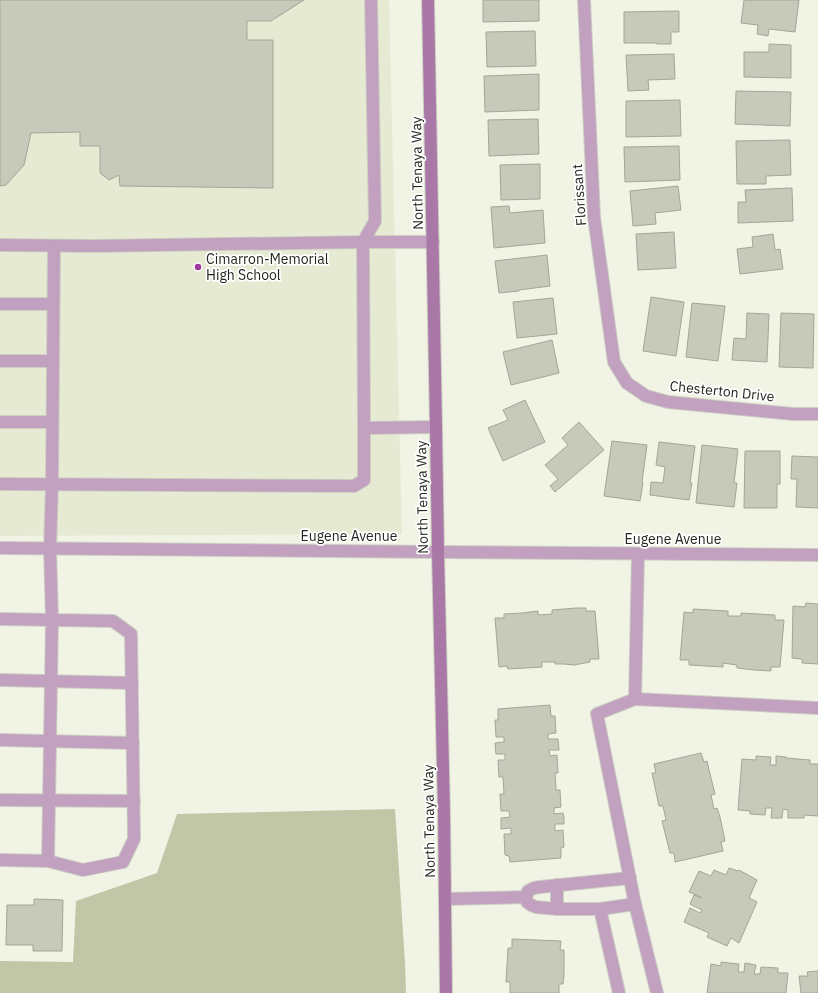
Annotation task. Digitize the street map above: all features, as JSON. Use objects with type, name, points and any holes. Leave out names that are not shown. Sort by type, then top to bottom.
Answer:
[{"type":"main road","name":"North Tenaya Way","points":[[428,0],[444,797],[446,993]]},
{"type":"street","points":[[0,484],[354,486],[364,480],[363,242],[375,221],[371,0]]},
{"type":"street","name":"Florissant","points":[[584,0],[594,217],[614,362],[627,383]]},
{"type":"street","points":[[0,245],[95,246],[433,242]]},
{"type":"street","points":[[48,860],[52,620],[50,549],[54,246]]},
{"type":"street","points":[[0,304],[54,304]]},
{"type":"street","points":[[0,361],[53,361]]},
{"type":"street","name":"Chesterton Drive","points":[[627,383],[646,396],[668,402],[793,414],[818,414]]},
{"type":"street","points":[[0,422],[52,422]]},
{"type":"street","points":[[364,428],[436,427]]},
{"type":"street","name":"Eugene Avenue","points":[[0,548],[818,555]]},
{"type":"street","points":[[635,699],[638,554]]},
{"type":"street","points":[[0,620],[113,621],[131,634],[134,801],[134,839],[123,862],[83,870],[48,860],[0,860]]},
{"type":"street","points":[[0,680],[132,683]]},
{"type":"street","points":[[657,993],[635,904],[597,714],[635,699],[818,708]]},
{"type":"street","points":[[0,740],[133,744]]},
{"type":"street","points":[[0,800],[134,801]]},
{"type":"street","points":[[630,878],[534,888],[528,891],[526,897],[527,902],[536,907],[557,909],[600,909],[635,904]]},
{"type":"street","points":[[557,885],[557,909]]},
{"type":"street","points":[[445,899],[526,897]]},
{"type":"street","points":[[600,909],[619,993]]},
{"type":"shaded area","name":"Cimarron-Memorial High School","points":[[0,0],[389,0],[402,534],[0,536]]},
{"type":"shaded area","points":[[395,809],[406,993],[0,993],[0,961],[73,962],[76,901],[157,873],[177,814]]},
{"type":"building","points":[[0,0],[304,0],[271,21],[247,21],[247,40],[273,40],[273,188],[120,186],[119,175],[109,180],[100,173],[100,146],[80,146],[80,132],[31,133],[24,165],[6,185],[0,186]]},
{"type":"building","points":[[483,0],[539,0],[539,21],[483,22]]},
{"type":"building","points":[[744,0],[799,0],[795,32],[769,29],[768,36],[757,34],[758,25],[741,23]]},
{"type":"building","points":[[679,11],[679,32],[671,32],[671,44],[624,43],[624,12]]},
{"type":"building","points":[[535,31],[536,66],[487,67],[486,32]]},
{"type":"building","points":[[769,44],[791,45],[791,78],[744,77],[744,52],[769,52]]},
{"type":"building","points":[[674,54],[675,79],[648,80],[649,90],[628,91],[626,55]]},
{"type":"building","points":[[539,74],[539,110],[485,112],[484,76]]},
{"type":"building","points":[[736,91],[791,92],[790,126],[735,124]]},
{"type":"building","points":[[680,100],[681,136],[626,137],[626,101]]},
{"type":"building","points":[[538,119],[539,154],[489,156],[488,120]]},
{"type":"building","points":[[790,140],[791,175],[766,176],[766,184],[737,184],[736,141]]},
{"type":"building","points":[[679,146],[680,180],[625,182],[624,147]]},
{"type":"building","points":[[540,164],[540,199],[501,200],[500,165]]},
{"type":"building","points":[[678,186],[681,210],[655,213],[656,224],[633,226],[630,191]]},
{"type":"building","points":[[792,188],[793,221],[738,223],[738,202],[746,202],[745,190]]},
{"type":"building","points":[[509,206],[510,213],[543,210],[545,243],[494,248],[491,207]]},
{"type":"building","points":[[674,232],[676,268],[638,270],[636,234]]},
{"type":"building","points":[[773,234],[775,250],[780,249],[783,269],[740,274],[737,249],[753,247],[752,237]]},
{"type":"building","points":[[547,255],[550,286],[499,293],[495,261]]},
{"type":"building","points":[[651,297],[684,302],[676,356],[643,351]]},
{"type":"building","points":[[553,298],[557,334],[517,338],[513,302]]},
{"type":"building","points":[[692,303],[725,306],[718,361],[686,357]]},
{"type":"building","points":[[747,313],[769,314],[767,362],[732,360],[734,338],[746,339]]},
{"type":"building","points":[[781,313],[814,314],[813,368],[779,367]]},
{"type":"building","points":[[552,340],[559,373],[511,385],[503,352]]},
{"type":"building","points":[[525,400],[545,442],[503,461],[488,428],[508,420],[503,410]]},
{"type":"building","points":[[579,422],[604,450],[555,492],[550,486],[558,479],[545,465],[568,445],[562,438]]},
{"type":"building","points":[[612,441],[647,445],[640,501],[604,496]]},
{"type":"building","points":[[659,442],[695,446],[689,500],[650,495],[651,482],[663,483],[665,467],[656,465]]},
{"type":"building","points":[[702,445],[738,449],[734,483],[737,483],[734,507],[696,503]]},
{"type":"building","points":[[745,451],[780,451],[780,484],[777,484],[777,508],[744,508]]},
{"type":"building","points":[[792,456],[818,457],[818,508],[796,507],[797,479],[791,479]]},
{"type":"building","points":[[806,603],[818,604],[818,664],[802,663],[802,659],[792,658],[793,606],[805,607]]},
{"type":"building","points":[[586,608],[586,611],[595,611],[599,659],[590,659],[590,662],[574,665],[555,664],[555,662],[542,662],[542,667],[508,669],[507,666],[499,667],[495,618],[504,618],[504,614],[538,611],[538,615],[552,614],[552,610]]},
{"type":"building","points":[[693,609],[728,611],[728,616],[741,616],[741,613],[775,615],[775,620],[784,620],[780,667],[771,667],[771,671],[754,670],[737,668],[737,665],[723,663],[723,667],[689,665],[689,660],[680,660],[684,612],[693,613]]},
{"type":"building","points":[[550,705],[551,716],[555,716],[556,733],[548,734],[548,739],[558,739],[559,750],[549,750],[550,756],[557,755],[558,773],[555,773],[556,790],[560,790],[561,807],[554,808],[554,814],[563,813],[564,818],[564,824],[555,824],[555,831],[563,830],[564,847],[561,848],[561,858],[510,862],[509,856],[505,855],[504,834],[511,834],[511,828],[501,829],[501,818],[510,817],[509,811],[501,811],[500,794],[504,794],[503,777],[499,777],[498,760],[505,760],[505,754],[496,754],[495,743],[504,742],[504,737],[496,737],[495,720],[498,720],[498,709]]},
{"type":"building","points":[[701,753],[704,762],[707,761],[715,794],[711,795],[714,809],[717,808],[720,817],[725,841],[721,842],[723,851],[675,862],[674,853],[670,853],[662,821],[666,820],[663,806],[659,806],[652,773],[656,773],[654,764]]},
{"type":"building","points":[[756,756],[771,757],[770,765],[776,765],[776,756],[810,760],[810,764],[818,764],[818,816],[804,815],[804,818],[788,818],[788,810],[783,809],[782,818],[771,818],[772,808],[766,808],[765,815],[750,814],[750,811],[738,810],[742,759],[756,760]]},
{"type":"building","points":[[729,868],[739,870],[757,880],[749,898],[757,902],[739,943],[731,938],[727,946],[707,937],[709,933],[684,922],[690,908],[700,913],[702,910],[690,904],[694,895],[701,897],[689,892],[699,871],[711,876],[714,870],[726,875]]},
{"type":"building","points":[[34,899],[63,900],[62,951],[33,951],[33,945],[6,945],[7,905],[34,905]]},
{"type":"building","points":[[512,939],[561,941],[560,950],[564,950],[564,975],[563,984],[559,984],[559,993],[510,993],[510,982],[506,982],[508,948],[512,948]]},
{"type":"building","points":[[721,962],[739,964],[738,972],[744,972],[745,963],[756,965],[754,974],[760,974],[761,967],[778,968],[778,973],[788,973],[786,993],[707,993],[711,964],[721,966]]},
{"type":"building","points":[[818,971],[818,993],[801,993],[799,976],[808,976],[807,972]]},
{"type":"place","name":"Cimarron-Memorial High School","points":[[198,267]]}]
